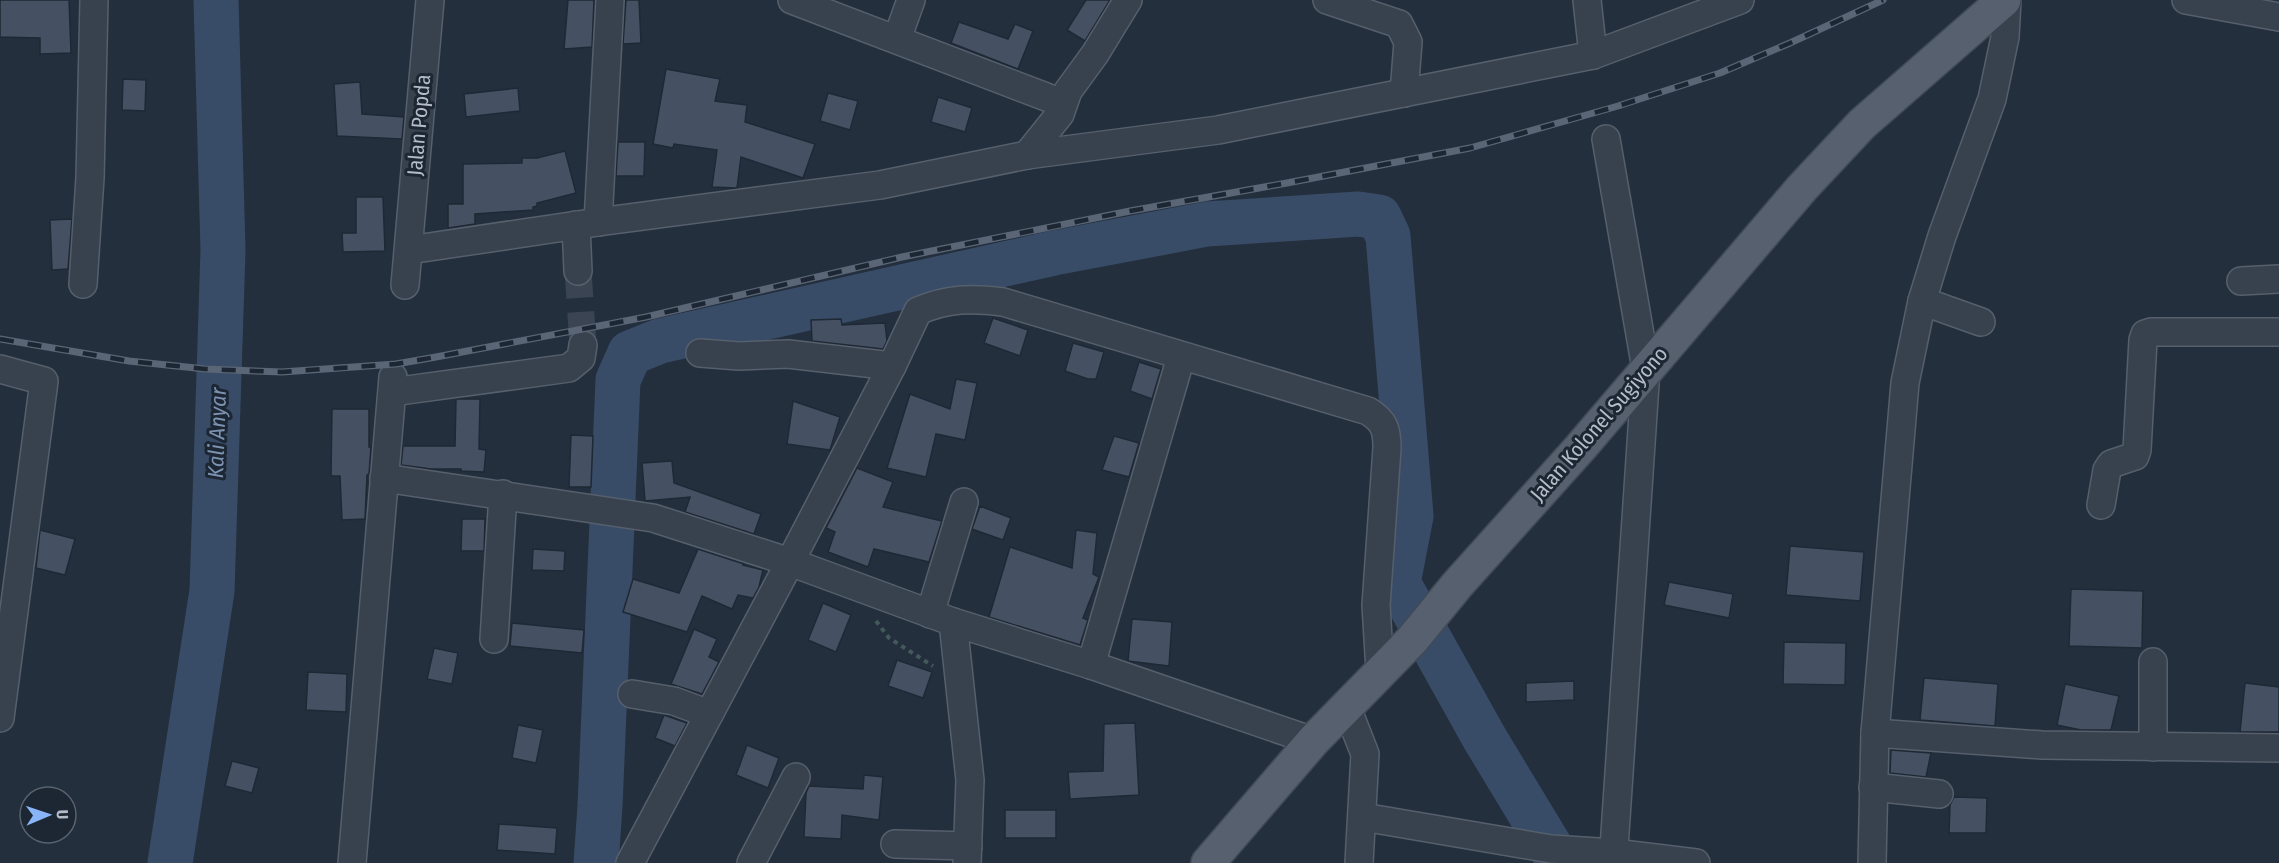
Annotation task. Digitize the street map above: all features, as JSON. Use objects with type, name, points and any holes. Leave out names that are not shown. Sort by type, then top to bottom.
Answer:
[{"type":"main road","name":"Jalan Kolonel Sugiyono","points":[[1208,863],[1313,741],[1355,728],[1391,661],[1580,448],[1802,188],[1862,124],[2006,0]]},
{"type":"street","points":[[83,284],[90,178],[94,0]]},
{"type":"street","name":"Jalan Popda","points":[[405,285],[430,0]]},
{"type":"street","points":[[578,271],[587,224],[610,0]]},
{"type":"street","points":[[792,0],[897,39],[1061,108],[1088,146]]},
{"type":"street","points":[[897,39],[911,0]]},
{"type":"street","points":[[1027,155],[1061,108],[1128,0]]},
{"type":"street","points":[[1327,0],[1399,24],[1408,42],[1404,93]]},
{"type":"street","points":[[1587,0],[1593,55]]},
{"type":"street","points":[[409,250],[880,185],[1027,155],[1218,130],[1593,55],[1740,0]]},
{"type":"street","points":[[1872,863],[1875,733],[1903,404],[1911,352],[1922,301],[1942,236],[1992,99],[2005,37],[2006,0]]},
{"type":"street","points":[[2186,0],[2279,17]]},
{"type":"street","points":[[1606,139],[1646,369],[1614,858]]},
{"type":"street","points":[[2241,281],[2279,279]]},
{"type":"street","points":[[630,863],[790,562],[892,366],[918,311],[939,302],[976,299],[1004,302],[1181,357],[1368,411],[1378,417],[1385,425],[1388,448],[1376,605],[1391,661]]},
{"type":"street","points":[[1922,301],[1982,322]]},
{"type":"street","points":[[2101,505],[2107,470],[2111,464],[2135,456],[2137,450],[2145,334],[2151,332],[2279,332]]},
{"type":"street","points":[[352,863],[393,385],[569,368],[580,358],[584,345]]},
{"type":"street","points":[[700,352],[739,356],[788,354],[892,366]]},
{"type":"street","points":[[1091,665],[1181,357]]},
{"type":"street","points":[[0,369],[44,381],[1,703]]},
{"type":"street","points":[[384,478],[605,509],[700,532],[790,562],[941,618],[1091,665],[1313,741]]},
{"type":"street","points":[[494,639],[502,494]]},
{"type":"street","points":[[895,844],[968,854],[970,780],[959,681],[941,618],[964,502]]},
{"type":"street","points":[[2153,662],[2153,747]]},
{"type":"street","points":[[632,694],[665,699],[709,714]]},
{"type":"street","points":[[1355,728],[1363,817],[1359,863]]},
{"type":"street","points":[[1875,733],[2042,745],[2279,748]]},
{"type":"street","points":[[751,863],[795,777]]},
{"type":"street","points":[[1874,787],[1939,794]]},
{"type":"street","points":[[1363,817],[1551,849],[1587,850],[1614,858],[1696,863]]},
{"type":"path","points":[[853,585],[889,639],[959,681]]},
{"type":"building","points":[[0,0],[69,0],[71,53],[40,54],[40,38],[0,37]]},
{"type":"building","points":[[568,0],[594,0],[592,47],[564,49]]},
{"type":"building","points":[[626,0],[639,0],[641,43],[623,44]]},
{"type":"building","points":[[1086,0],[1110,0],[1085,41],[1067,30]]},
{"type":"building","points":[[959,22],[1008,39],[1015,24],[1033,31],[1018,69],[951,43]]},
{"type":"building","points":[[666,69],[720,79],[715,101],[747,105],[745,122],[815,144],[803,178],[741,157],[737,188],[712,187],[717,150],[674,144],[673,148],[653,144]]},
{"type":"building","points":[[123,79],[146,80],[145,111],[122,110]]},
{"type":"building","points":[[360,82],[362,114],[404,117],[402,139],[337,136],[334,84]]},
{"type":"building","points":[[518,88],[520,111],[466,117],[464,94]]},
{"type":"building","points":[[828,93],[858,101],[850,130],[820,121]]},
{"type":"building","points":[[938,97],[972,108],[965,132],[931,122]]},
{"type":"building","points":[[618,142],[645,142],[644,176],[616,176]]},
{"type":"building","points":[[565,151],[576,193],[537,203],[533,210],[475,214],[475,224],[448,228],[448,204],[463,204],[463,164],[522,163],[522,158],[537,158]]},
{"type":"building","points":[[356,197],[383,197],[385,251],[343,252],[342,233],[356,233]]},
{"type":"building","points":[[72,219],[68,269],[52,270],[50,220]]},
{"type":"building","points":[[993,318],[1028,330],[1020,356],[984,343]]},
{"type":"building","points":[[841,319],[842,325],[885,323],[887,341],[883,349],[812,341],[811,320]]},
{"type":"building","points":[[1073,343],[1104,352],[1096,379],[1088,379],[1065,371]]},
{"type":"building","points":[[1139,362],[1161,369],[1152,399],[1130,391]]},
{"type":"building","points":[[956,379],[977,383],[965,440],[936,434],[926,477],[887,468],[910,394],[950,409]]},
{"type":"building","points":[[456,399],[480,399],[479,449],[486,450],[484,472],[401,465],[403,446],[455,446]]},
{"type":"building","points":[[793,401],[840,417],[830,450],[787,444]]},
{"type":"building","points":[[332,409],[369,409],[369,447],[371,447],[365,519],[342,520],[340,476],[331,476]]},
{"type":"building","points":[[571,435],[593,436],[591,487],[569,487]]},
{"type":"building","points":[[1114,436],[1139,443],[1129,477],[1102,470]]},
{"type":"building","points":[[672,461],[674,483],[761,514],[754,534],[685,512],[690,497],[645,501],[642,463]]},
{"type":"building","points":[[857,468],[893,482],[883,507],[942,521],[929,562],[874,549],[868,567],[828,552],[835,532],[826,528]]},
{"type":"building","points":[[980,506],[1011,518],[1003,540],[972,529]]},
{"type":"building","points":[[462,519],[485,519],[484,551],[461,551]]},
{"type":"building","points":[[40,530],[75,539],[65,575],[36,568]]},
{"type":"building","points":[[1076,530],[1097,533],[1093,574],[1099,577],[1083,618],[1088,620],[1080,645],[989,617],[1010,547],[1072,568]]},
{"type":"building","points":[[1790,546],[1864,552],[1860,601],[1786,595]]},
{"type":"building","points":[[533,549],[565,551],[564,571],[532,570]]},
{"type":"building","points":[[698,549],[763,570],[759,587],[753,598],[738,595],[732,609],[702,596],[687,632],[623,612],[633,579],[679,593]]},
{"type":"building","points":[[1669,582],[1733,594],[1729,618],[1664,605]]},
{"type":"building","points":[[2071,589],[2143,591],[2142,648],[2069,646]]},
{"type":"building","points":[[823,603],[851,615],[836,652],[808,640]]},
{"type":"building","points":[[1132,619],[1172,622],[1169,666],[1128,661]]},
{"type":"building","points":[[512,623],[584,630],[582,653],[510,646]]},
{"type":"building","points":[[694,629],[717,639],[709,657],[719,662],[702,694],[671,684]]},
{"type":"building","points":[[1784,642],[1846,643],[1845,685],[1783,684]]},
{"type":"building","points":[[434,648],[458,653],[452,684],[427,679]]},
{"type":"building","points":[[897,660],[932,672],[923,698],[888,686]]},
{"type":"building","points":[[308,672],[347,674],[346,712],[306,710]]},
{"type":"building","points":[[1924,678],[1998,684],[1995,726],[1920,720]]},
{"type":"building","points":[[1574,681],[1574,700],[1526,702],[1526,683]]},
{"type":"building","points":[[2245,683],[2279,687],[2279,732],[2240,732]]},
{"type":"building","points":[[2065,684],[2119,696],[2111,730],[2081,730],[2057,725]]},
{"type":"building","points":[[664,715],[687,723],[675,746],[655,738]]},
{"type":"building","points":[[1135,723],[1139,795],[1070,799],[1068,772],[1103,771],[1104,724]]},
{"type":"building","points":[[518,725],[543,730],[536,763],[512,758]]},
{"type":"building","points":[[747,745],[779,758],[768,788],[736,775]]},
{"type":"building","points":[[1891,750],[1931,753],[1926,777],[1890,773]]},
{"type":"building","points":[[232,761],[259,768],[252,793],[225,786]]},
{"type":"building","points":[[864,775],[883,777],[879,820],[842,815],[841,839],[804,837],[806,793],[809,786],[863,789]]},
{"type":"building","points":[[1954,797],[1987,798],[1986,833],[1949,833],[1950,805]]},
{"type":"building","points":[[1005,810],[1056,810],[1056,838],[1005,838]]},
{"type":"building","points":[[499,824],[557,828],[555,854],[497,850]]},
{"type":"waterway","name":"Kali Anyar","points":[[170,863],[212,591],[223,250],[216,0]]},
{"type":"waterway","points":[[596,863],[618,380],[630,353],[660,341],[1054,253],[1207,224],[1358,214],[1379,217],[1388,236],[1411,516],[1398,583],[1485,739],[1560,863]]},
{"type":"tunnel","points":[[578,271],[583,345]]},
{"type":"railway","points":[[0,339],[129,361],[205,369],[282,372],[396,364],[436,357],[646,317],[902,257],[1130,211],[1470,148],[1618,106],[1720,73],[1883,0]]}]
